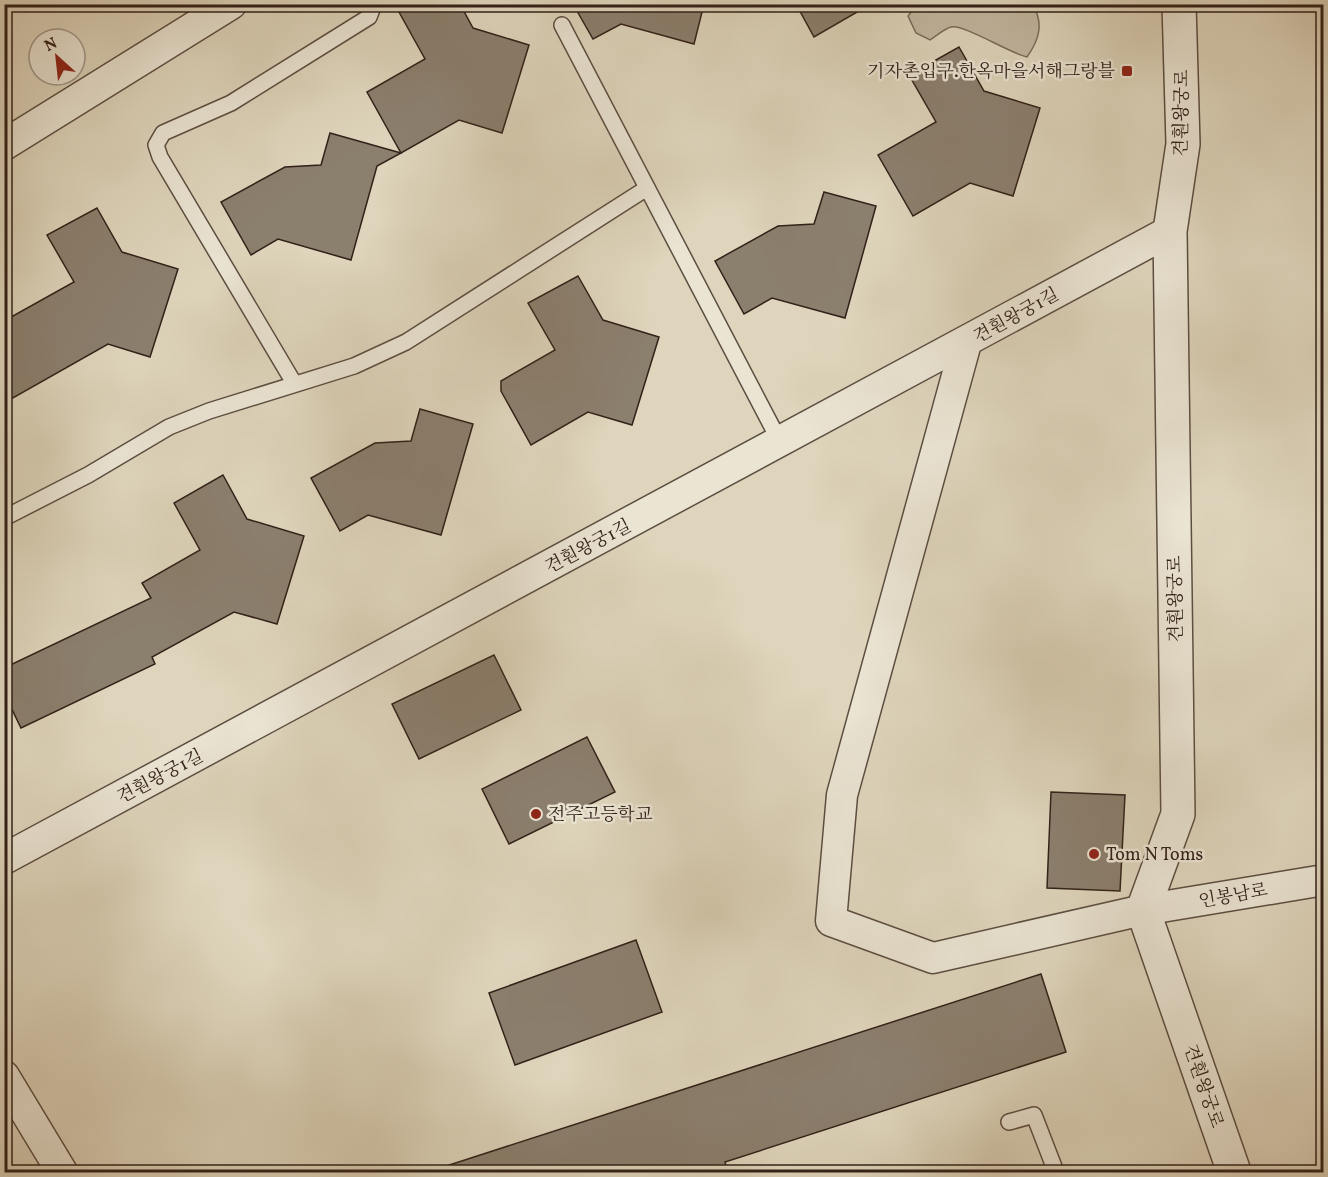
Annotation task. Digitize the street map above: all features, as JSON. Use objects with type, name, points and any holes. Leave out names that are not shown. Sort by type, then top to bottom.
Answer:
[{"type":"street","points":[[4,145],[231,4]]},
{"type":"street","name":"견훤왕궁로","points":[[1179,4],[1182,144],[1170,231],[1178,814],[1143,910],[1234,1173]]},
{"type":"street","name":"견훤왕궁1길","points":[[4,859],[966,343],[1170,231]]},
{"type":"street","name":"인봉남로","points":[[966,343],[842,795],[831,921],[933,958],[1143,910],[1323,880]]},
{"type":"street","points":[[4,1076],[62,1173]]},
{"type":"lane","points":[[294,383],[160,157],[156,145],[163,133],[231,103],[369,17],[374,4]]},
{"type":"lane","points":[[562,25],[780,442]]},
{"type":"lane","points":[[4,518],[78,481],[169,427],[209,411],[354,366],[406,342],[647,189]]},
{"type":"lane","points":[[1009,1122],[1034,1115],[1056,1173]]},
{"type":"shaded area","points":[[917,4],[1033,5],[1038,19],[1039,32],[1027,57],[957,27],[948,28],[930,40],[916,33],[908,16]]},
{"type":"building","points":[[412,4],[460,4],[473,28],[529,45],[502,133],[459,120],[401,153],[367,92],[425,59],[399,12]]},
{"type":"building","points":[[573,4],[704,4],[694,44],[621,24],[593,39]]},
{"type":"building","points":[[796,4],[871,4],[814,37]]},
{"type":"building","points":[[959,47],[984,91],[1040,108],[1013,196],[970,183],[913,216],[878,155],[936,122],[909,75]]},
{"type":"building","points":[[330,133],[401,153],[377,166],[351,260],[278,239],[251,255],[221,202],[285,167],[321,165]]},
{"type":"building","points":[[824,192],[876,206],[845,318],[772,298],[744,314],[715,261],[778,226],[814,224]]},
{"type":"building","points":[[97,208],[122,252],[178,269],[150,357],[108,344],[4,403],[4,321],[74,282],[47,235]]},
{"type":"building","points":[[578,276],[603,320],[659,337],[632,425],[588,412],[531,445],[501,391],[501,381],[555,350],[528,303]]},
{"type":"building","points":[[420,409],[473,424],[441,535],[368,515],[340,531],[311,478],[375,443],[411,441]]},
{"type":"building","points":[[223,475],[247,519],[304,536],[277,624],[234,612],[152,657],[155,664],[21,728],[4,693],[4,668],[151,598],[142,583],[200,550],[174,503]]},
{"type":"building","points":[[494,655],[521,710],[419,759],[392,704]]},
{"type":"building","points":[[587,737],[615,792],[509,844],[482,789]]},
{"type":"building","points":[[1051,792],[1125,795],[1120,891],[1047,888]]},
{"type":"building","points":[[636,940],[662,1012],[515,1065],[489,993]]},
{"type":"building","points":[[1041,974],[1066,1052],[725,1162],[728,1173],[444,1173],[443,1167]]},
{"type":"place","name":"기자촌입구.한옥마을서해그랑블","points":[[1127,71]]},
{"type":"place","name":"전주고등학교","points":[[536,814]]},
{"type":"place","name":"Tom N Toms","points":[[1094,854]]}]
